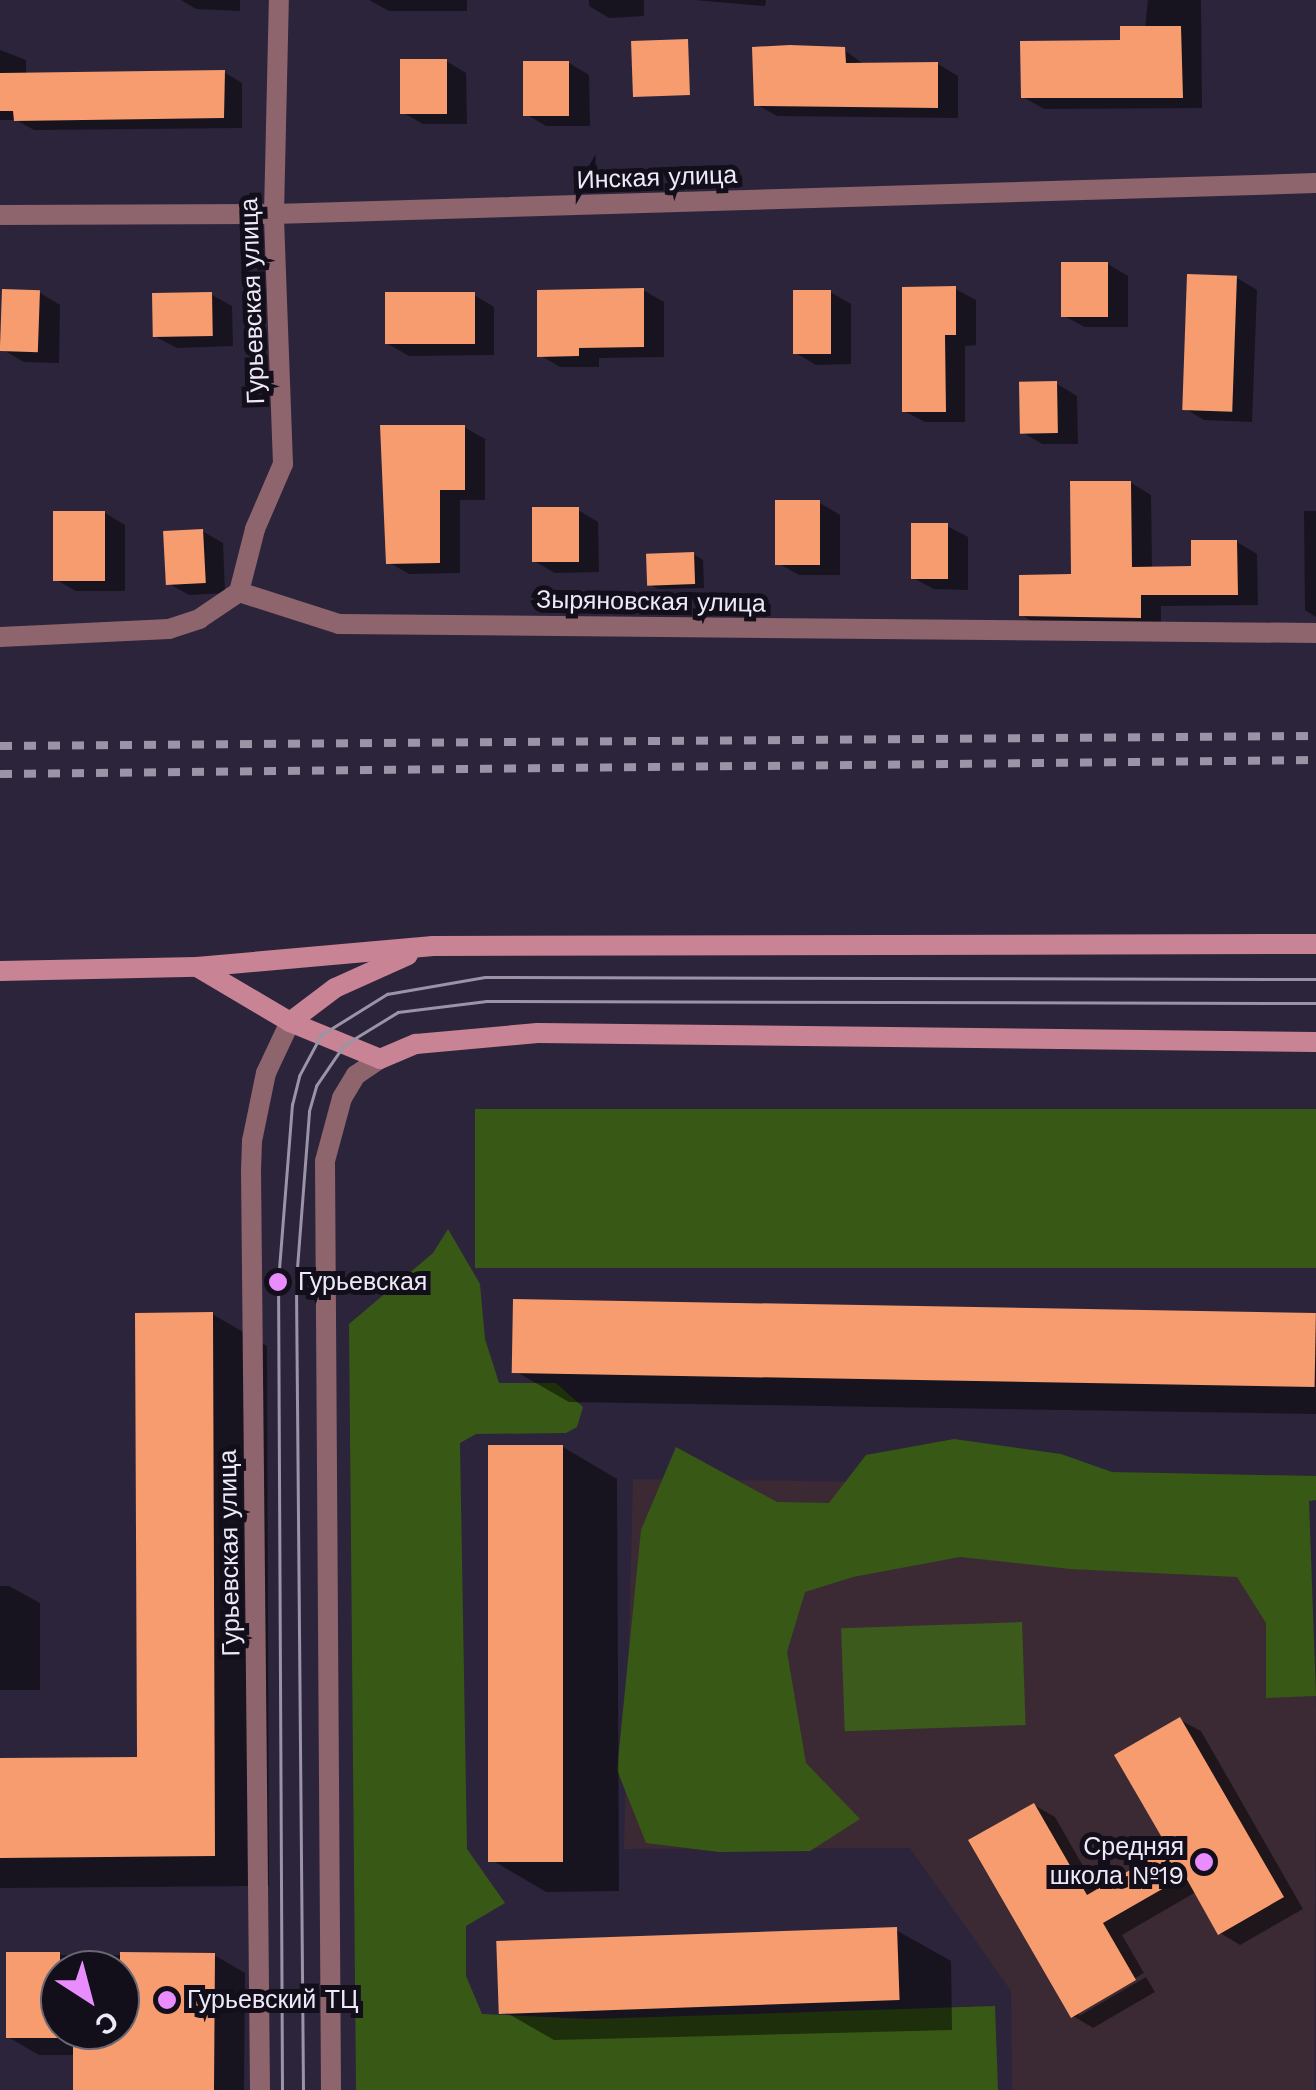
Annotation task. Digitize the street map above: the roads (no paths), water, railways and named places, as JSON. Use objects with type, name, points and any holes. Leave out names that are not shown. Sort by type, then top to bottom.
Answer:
[{"type":"main road","points":[[0,971],[197,968],[433,946],[1316,944]]},
{"type":"main road","points":[[290,1022],[335,988],[433,946]]},
{"type":"main road","points":[[197,968],[290,1022],[380,1059],[416,1044],[538,1033],[1316,1042]]},
{"type":"street","name":"Гурьевская улица","points":[[239,592],[255,529],[283,464],[274,214],[279,0]]},
{"type":"street","name":"Инская улица","points":[[0,215],[274,214],[1316,183]]},
{"type":"street","name":"Зыряновская улица","points":[[239,592],[339,624],[1316,634]]},
{"type":"street","points":[[0,637],[169,629],[199,619],[239,592]]},
{"type":"street","name":"Гурьевская улица","points":[[260,2090],[251,1156],[266,1073],[290,1022]]},
{"type":"street","points":[[331,2090],[325,1161],[342,1098],[356,1075],[380,1059]]},
{"type":"tram line","points":[[282,2090],[278,1282],[292,1105],[299,1076],[321,1035],[387,994],[485,977],[1316,979]]},
{"type":"tram line","points":[[303,2090],[296,1281],[309,1111],[316,1086],[344,1045],[398,1012],[486,1001],[1316,1003]]},
{"type":"railway","points":[[0,746],[1316,736]]},
{"type":"railway","points":[[0,774],[1316,760]]},
{"type":"place","name":"Гурьевская","points":[[278,1282]]},
{"type":"place","name":"Средняя школа №19","points":[[1204,1862]]},
{"type":"place","name":"Гурьевский ТЦ","points":[[167,2000]]}]
